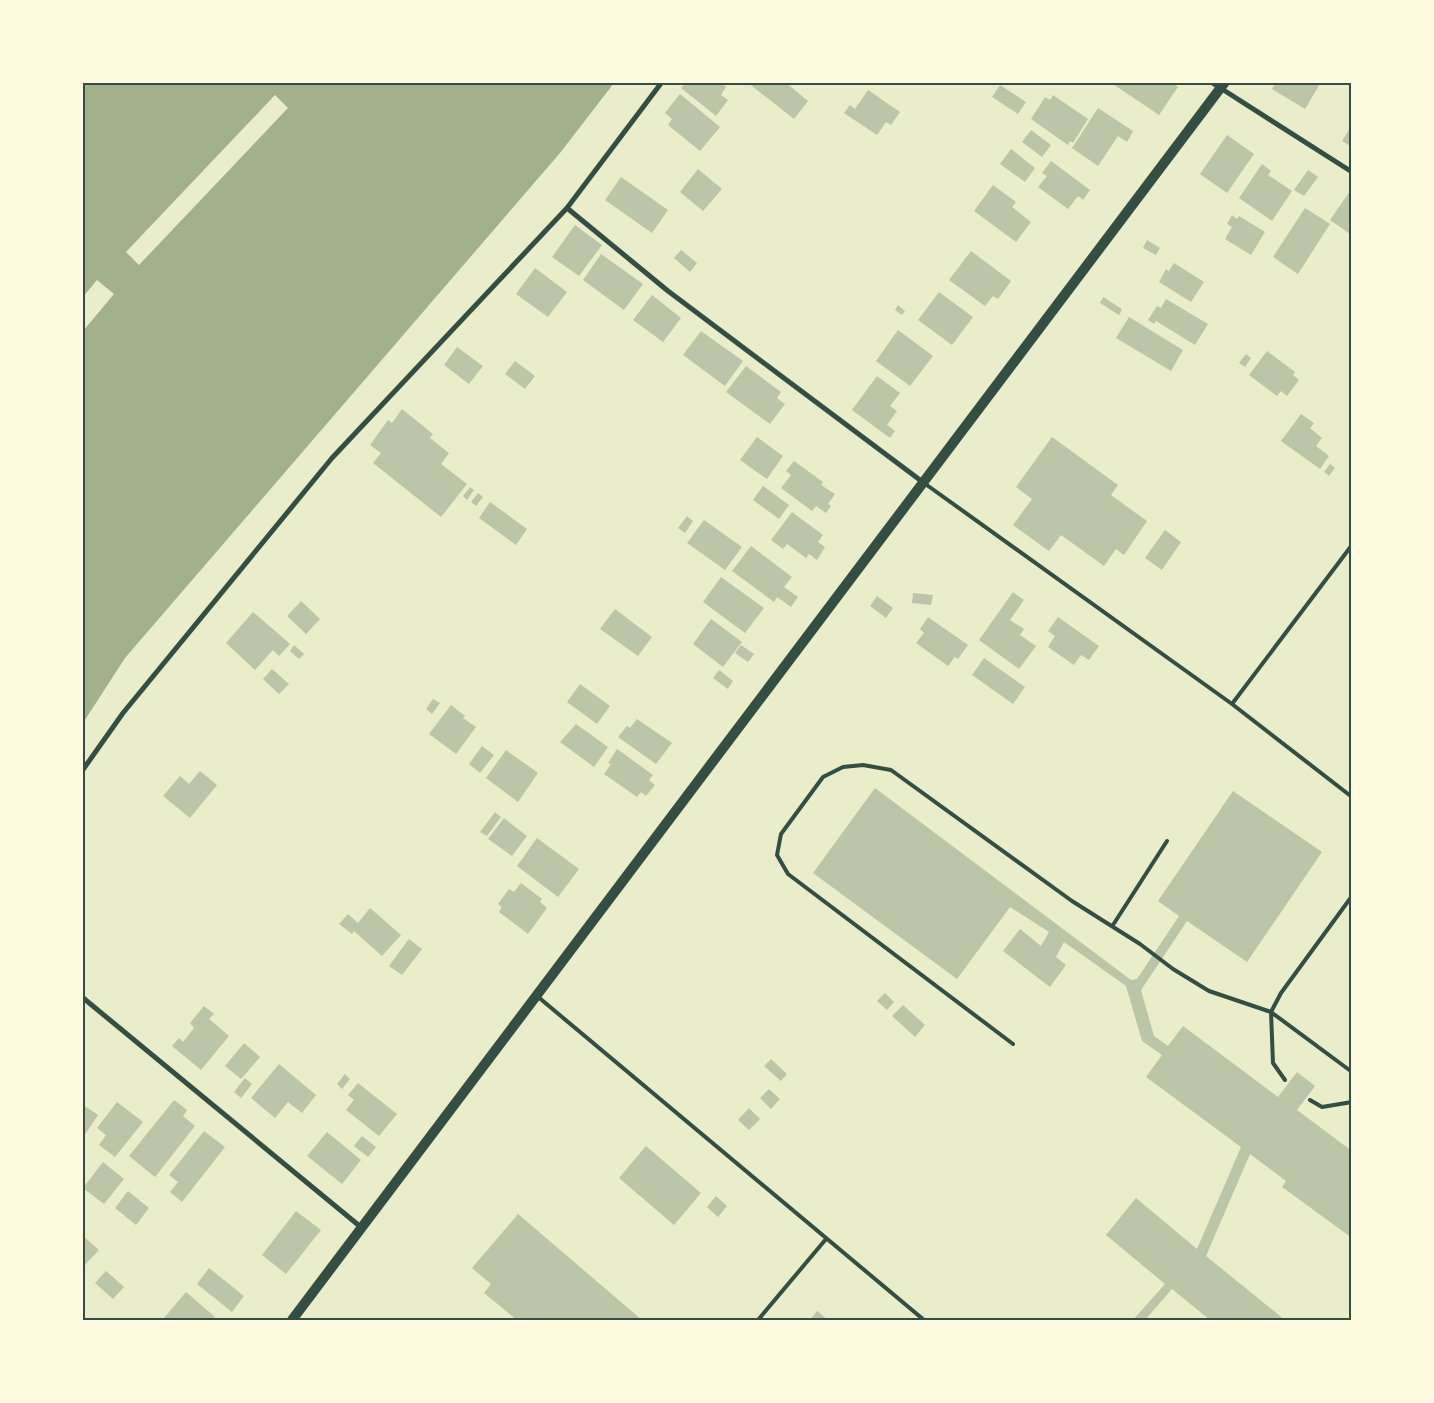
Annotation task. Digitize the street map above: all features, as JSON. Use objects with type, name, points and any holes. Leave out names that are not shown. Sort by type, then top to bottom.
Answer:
[{"type":"main road","points":[[292,1320],[536,994],[1224,86]]},
{"type":"street","points":[[82,771],[123,713],[332,458],[567,208],[662,82]]},
{"type":"street","points":[[1210,82],[1224,86],[1352,172]]},
{"type":"street","points":[[567,208],[668,292],[924,483]]},
{"type":"street","points":[[82,997],[362,1228]]},
{"type":"lane","points":[[924,483],[1232,704],[1352,797]]},
{"type":"lane","points":[[1232,704],[1352,545]]},
{"type":"lane","points":[[1013,1044],[788,874],[777,856],[781,834],[823,777],[843,767],[863,765],[891,770],[1072,901],[1113,925],[1173,969],[1209,991],[1271,1012],[1352,1072]]},
{"type":"lane","points":[[1113,925],[1167,841]]},
{"type":"lane","points":[[1285,1080],[1273,1063],[1271,1012],[1281,993],[1352,896]]},
{"type":"lane","points":[[536,994],[924,1320]]},
{"type":"lane","points":[[1310,1100],[1322,1107],[1352,1102]]},
{"type":"lane","points":[[758,1320],[826,1239]]},
{"type":"shaded area","points":[[83,83],[614,83],[560,153],[125,658],[83,723]]},
{"type":"pier","points":[[275,95],[288,108],[139,265],[126,252]]},
{"type":"pier","points":[[97,280],[114,294],[83,331],[83,297]]},
{"type":"building","points":[[686,82],[720,82],[726,87],[721,95],[728,100],[716,116],[681,88]]},
{"type":"building","points":[[747,82],[785,82],[808,101],[794,119]]},
{"type":"building","points":[[1110,82],[1171,82],[1178,87],[1159,115]]},
{"type":"building","points":[[1276,82],[1321,82],[1305,109],[1272,89]]},
{"type":"building","points":[[1000,85],[1026,102],[1018,114],[992,97]]},
{"type":"building","points":[[868,90],[900,112],[891,125],[886,122],[877,135],[844,113],[850,105],[855,109]]},
{"type":"building","points":[[680,94],[720,127],[700,151],[668,125],[672,119],[665,113]]},
{"type":"building","points":[[1053,95],[1088,119],[1073,143],[1070,141],[1068,145],[1031,119],[1045,97],[1050,100]]},
{"type":"building","points":[[1098,108],[1133,131],[1127,142],[1118,136],[1098,166],[1072,148]]},
{"type":"building","points":[[1352,125],[1352,147],[1342,141]]},
{"type":"building","points":[[1031,130],[1051,145],[1042,157],[1022,142]]},
{"type":"building","points":[[1227,135],[1254,154],[1227,193],[1200,174]]},
{"type":"building","points":[[1011,149],[1035,168],[1025,182],[1000,164]]},
{"type":"building","points":[[1051,161],[1090,190],[1083,200],[1078,196],[1068,209],[1038,187],[1047,176],[1042,173]]},
{"type":"building","points":[[1262,164],[1271,171],[1268,175],[1292,191],[1272,221],[1239,198]]},
{"type":"building","points":[[698,169],[722,189],[703,211],[680,192]]},
{"type":"building","points":[[1308,170],[1318,177],[1304,196],[1294,190]]},
{"type":"building","points":[[621,177],[668,210],[652,233],[605,200]]},
{"type":"building","points":[[993,185],[1016,202],[1012,207],[1031,222],[1016,242],[974,211]]},
{"type":"building","points":[[1350,191],[1352,231],[1350,234],[1330,220]]},
{"type":"building","points":[[1305,208],[1330,224],[1298,274],[1273,257]]},
{"type":"building","points":[[1232,215],[1237,219],[1239,216],[1265,232],[1251,255],[1225,239],[1232,227],[1227,224]]},
{"type":"building","points":[[575,225],[602,245],[579,276],[552,257]]},
{"type":"building","points":[[1147,240],[1160,248],[1156,255],[1143,248]]},
{"type":"building","points":[[681,250],[697,263],[690,272],[674,258]]},
{"type":"building","points":[[971,251],[1011,281],[998,299],[993,296],[985,306],[949,280]]},
{"type":"building","points":[[601,254],[643,284],[624,310],[583,280]]},
{"type":"building","points":[[1174,263],[1204,282],[1191,302],[1159,282],[1166,269],[1169,271]]},
{"type":"building","points":[[535,268],[567,292],[548,317],[516,294]]},
{"type":"building","points":[[939,292],[973,317],[952,345],[918,320]]},
{"type":"building","points":[[652,295],[681,318],[663,342],[633,320]]},
{"type":"building","points":[[1103,297],[1122,309],[1119,315],[1100,303]]},
{"type":"building","points":[[1166,299],[1208,324],[1195,345],[1156,321],[1154,324],[1148,320],[1157,306],[1161,308]]},
{"type":"building","points":[[898,305],[905,311],[902,315],[895,310]]},
{"type":"building","points":[[1129,317],[1183,350],[1171,371],[1116,338]]},
{"type":"building","points":[[898,330],[933,356],[910,386],[876,361]]},
{"type":"building","points":[[701,331],[743,361],[725,386],[683,355]]},
{"type":"building","points":[[457,347],[483,366],[469,384],[444,365]]},
{"type":"building","points":[[1267,351],[1295,372],[1293,375],[1299,380],[1287,396],[1281,391],[1277,396],[1249,375]]},
{"type":"building","points":[[1246,354],[1251,358],[1245,367],[1239,363]]},
{"type":"building","points":[[515,361],[535,376],[525,389],[505,374]]},
{"type":"building","points":[[746,366],[781,392],[777,398],[785,404],[770,424],[726,392]]},
{"type":"building","points":[[877,376],[900,393],[890,406],[897,411],[887,425],[895,431],[890,438],[852,410]]},
{"type":"building","points":[[402,409],[433,434],[430,438],[449,453],[441,464],[467,484],[441,517],[373,463],[381,453],[370,445],[388,420],[392,423]]},
{"type":"building","points":[[1301,414],[1314,423],[1310,428],[1322,438],[1316,446],[1329,456],[1320,469],[1281,441]]},
{"type":"building","points":[[757,437],[783,456],[767,479],[740,460]]},
{"type":"building","points":[[1052,437],[1118,485],[1111,495],[1147,521],[1124,555],[1116,549],[1104,566],[1061,535],[1049,551],[1013,525],[1032,499],[1016,487]]},
{"type":"building","points":[[794,461],[823,482],[821,485],[835,494],[828,504],[831,506],[826,513],[816,506],[812,511],[781,488],[791,475],[786,471]]},
{"type":"building","points":[[1330,464],[1335,468],[1329,476],[1324,472]]},
{"type":"building","points":[[763,486],[789,505],[779,519],[753,500]]},
{"type":"building","points":[[470,487],[474,490],[467,500],[463,496]]},
{"type":"building","points":[[478,493],[483,497],[476,506],[471,502]]},
{"type":"building","points":[[490,502],[527,529],[516,545],[479,518]]},
{"type":"building","points":[[792,512],[823,535],[818,542],[825,547],[817,560],[809,554],[806,558],[787,544],[783,549],[771,540]]},
{"type":"building","points":[[687,516],[693,521],[685,533],[678,528]]},
{"type":"building","points":[[704,520],[742,547],[725,570],[687,543]]},
{"type":"building","points":[[1165,530],[1181,542],[1162,570],[1145,558]]},
{"type":"building","points":[[751,546],[792,577],[784,587],[798,597],[791,607],[777,597],[774,602],[732,571]]},
{"type":"building","points":[[721,577],[764,608],[745,633],[703,602]]},
{"type":"building","points":[[1013,592],[1024,600],[1010,620],[1024,629],[1020,635],[1036,646],[1019,669],[979,640]]},
{"type":"building","points":[[913,593],[933,595],[931,605],[912,603]]},
{"type":"building","points":[[877,596],[893,608],[886,618],[870,606]]},
{"type":"building","points":[[301,601],[320,619],[306,634],[287,616]]},
{"type":"building","points":[[615,609],[652,637],[638,656],[600,629]]},
{"type":"building","points":[[253,612],[290,644],[279,656],[273,650],[255,670],[226,643]]},
{"type":"building","points":[[928,617],[968,645],[958,659],[955,657],[948,666],[916,643],[924,633],[920,629]]},
{"type":"building","points":[[1058,617],[1099,646],[1089,660],[1081,655],[1074,665],[1048,647],[1055,636],[1048,631]]},
{"type":"building","points":[[711,619],[742,642],[723,667],[693,644]]},
{"type":"building","points":[[294,645],[304,654],[299,659],[290,651]]},
{"type":"building","points":[[741,645],[754,654],[748,662],[735,653]]},
{"type":"building","points":[[984,658],[1025,687],[1013,704],[972,675]]},
{"type":"building","points":[[272,669],[289,684],[279,694],[263,679]]},
{"type":"building","points":[[719,670],[733,681],[728,689],[713,678]]},
{"type":"building","points":[[580,684],[610,706],[597,724],[567,702]]},
{"type":"building","points":[[433,699],[440,703],[432,714],[426,709]]},
{"type":"building","points":[[451,705],[465,716],[463,718],[476,727],[456,754],[429,734]]},
{"type":"building","points":[[637,719],[672,743],[656,764],[618,737],[627,726],[630,728]]},
{"type":"building","points":[[576,724],[608,747],[594,767],[560,742]]},
{"type":"building","points":[[482,746],[494,755],[480,773],[469,764]]},
{"type":"building","points":[[617,749],[653,775],[649,780],[655,785],[646,796],[641,792],[637,797],[604,774],[611,764],[608,763]]},
{"type":"building","points":[[506,750],[538,773],[518,802],[486,778]]},
{"type":"building","points":[[200,771],[217,785],[190,818],[163,796],[180,776],[189,784]]},
{"type":"building","points":[[875,788],[1131,980],[1137,979],[1179,916],[1158,901],[1233,791],[1322,852],[1247,962],[1187,921],[1141,990],[1154,1036],[1168,1046],[1183,1026],[1278,1097],[1297,1072],[1315,1086],[1297,1110],[1352,1151],[1352,1238],[1282,1187],[1286,1181],[1250,1154],[1206,1256],[1285,1320],[1210,1320],[1172,1289],[1145,1320],[1133,1320],[1165,1284],[1106,1235],[1136,1198],[1197,1249],[1241,1147],[1146,1077],[1162,1055],[1142,1041],[1126,986],[1064,942],[1056,957],[1066,965],[1050,987],[1003,951],[1020,929],[1041,946],[1049,932],[1010,907],[957,979],[813,873]]},
{"type":"building","points":[[495,812],[501,817],[487,836],[480,832]]},
{"type":"building","points":[[504,818],[527,836],[512,856],[488,839]]},
{"type":"building","points":[[537,838],[579,869],[558,897],[517,866]]},
{"type":"building","points":[[521,883],[542,899],[540,902],[547,908],[528,934],[499,912],[502,907],[498,904],[509,889],[514,892]]},
{"type":"building","points":[[370,908],[401,935],[382,956],[354,931],[352,934],[339,924],[348,914],[358,923]]},
{"type":"building","points":[[409,939],[422,949],[402,975],[389,966]]},
{"type":"building","points":[[885,993],[894,1002],[887,1010],[877,1001]]},
{"type":"building","points":[[903,1005],[925,1025],[915,1037],[892,1016]]},
{"type":"building","points":[[204,1006],[214,1014],[209,1019],[229,1036],[201,1070],[172,1046],[179,1038],[183,1042],[194,1028],[190,1023]]},
{"type":"building","points":[[244,1043],[260,1057],[241,1079],[225,1066]]},
{"type":"building","points":[[771,1059],[787,1074],[781,1081],[764,1066]]},
{"type":"building","points":[[279,1064],[316,1095],[302,1113],[288,1102],[275,1118],[251,1098]]},
{"type":"building","points":[[345,1074],[350,1079],[342,1089],[337,1084]]},
{"type":"building","points":[[245,1078],[252,1084],[241,1098],[234,1092]]},
{"type":"building","points":[[358,1083],[397,1114],[379,1136],[346,1110],[354,1100],[348,1095]]},
{"type":"building","points":[[769,1089],[780,1099],[771,1109],[760,1098]]},
{"type":"building","points":[[174,1100],[187,1110],[183,1116],[195,1126],[155,1177],[129,1156]]},
{"type":"building","points":[[117,1102],[143,1122],[115,1157],[99,1145],[106,1135],[97,1128]]},
{"type":"building","points":[[82,1104],[98,1115],[84,1136],[82,1135]]},
{"type":"building","points":[[749,1108],[760,1119],[749,1130],[738,1120]]},
{"type":"building","points":[[204,1131],[225,1147],[182,1202],[170,1192],[178,1182],[169,1175]]},
{"type":"building","points":[[327,1132],[361,1160],[342,1184],[307,1156]]},
{"type":"building","points":[[362,1136],[376,1147],[368,1157],[354,1146]]},
{"type":"building","points":[[646,1146],[701,1193],[674,1225],[619,1178]]},
{"type":"building","points":[[103,1162],[124,1179],[104,1204],[83,1188]]},
{"type":"building","points":[[128,1191],[149,1208],[136,1225],[115,1208]]},
{"type":"building","points":[[716,1196],[727,1206],[718,1217],[707,1207]]},
{"type":"building","points":[[296,1211],[321,1230],[286,1274],[262,1255]]},
{"type":"building","points":[[518,1214],[642,1320],[517,1320],[484,1293],[491,1284],[472,1268]]},
{"type":"building","points":[[82,1235],[99,1250],[82,1268]]},
{"type":"building","points":[[209,1268],[244,1296],[232,1312],[197,1284]]},
{"type":"building","points":[[106,1271],[124,1287],[113,1299],[95,1283]]},
{"type":"building","points":[[186,1292],[215,1317],[212,1320],[168,1320],[164,1318]]},
{"type":"building","points":[[817,1311],[828,1320],[810,1320]]}]
